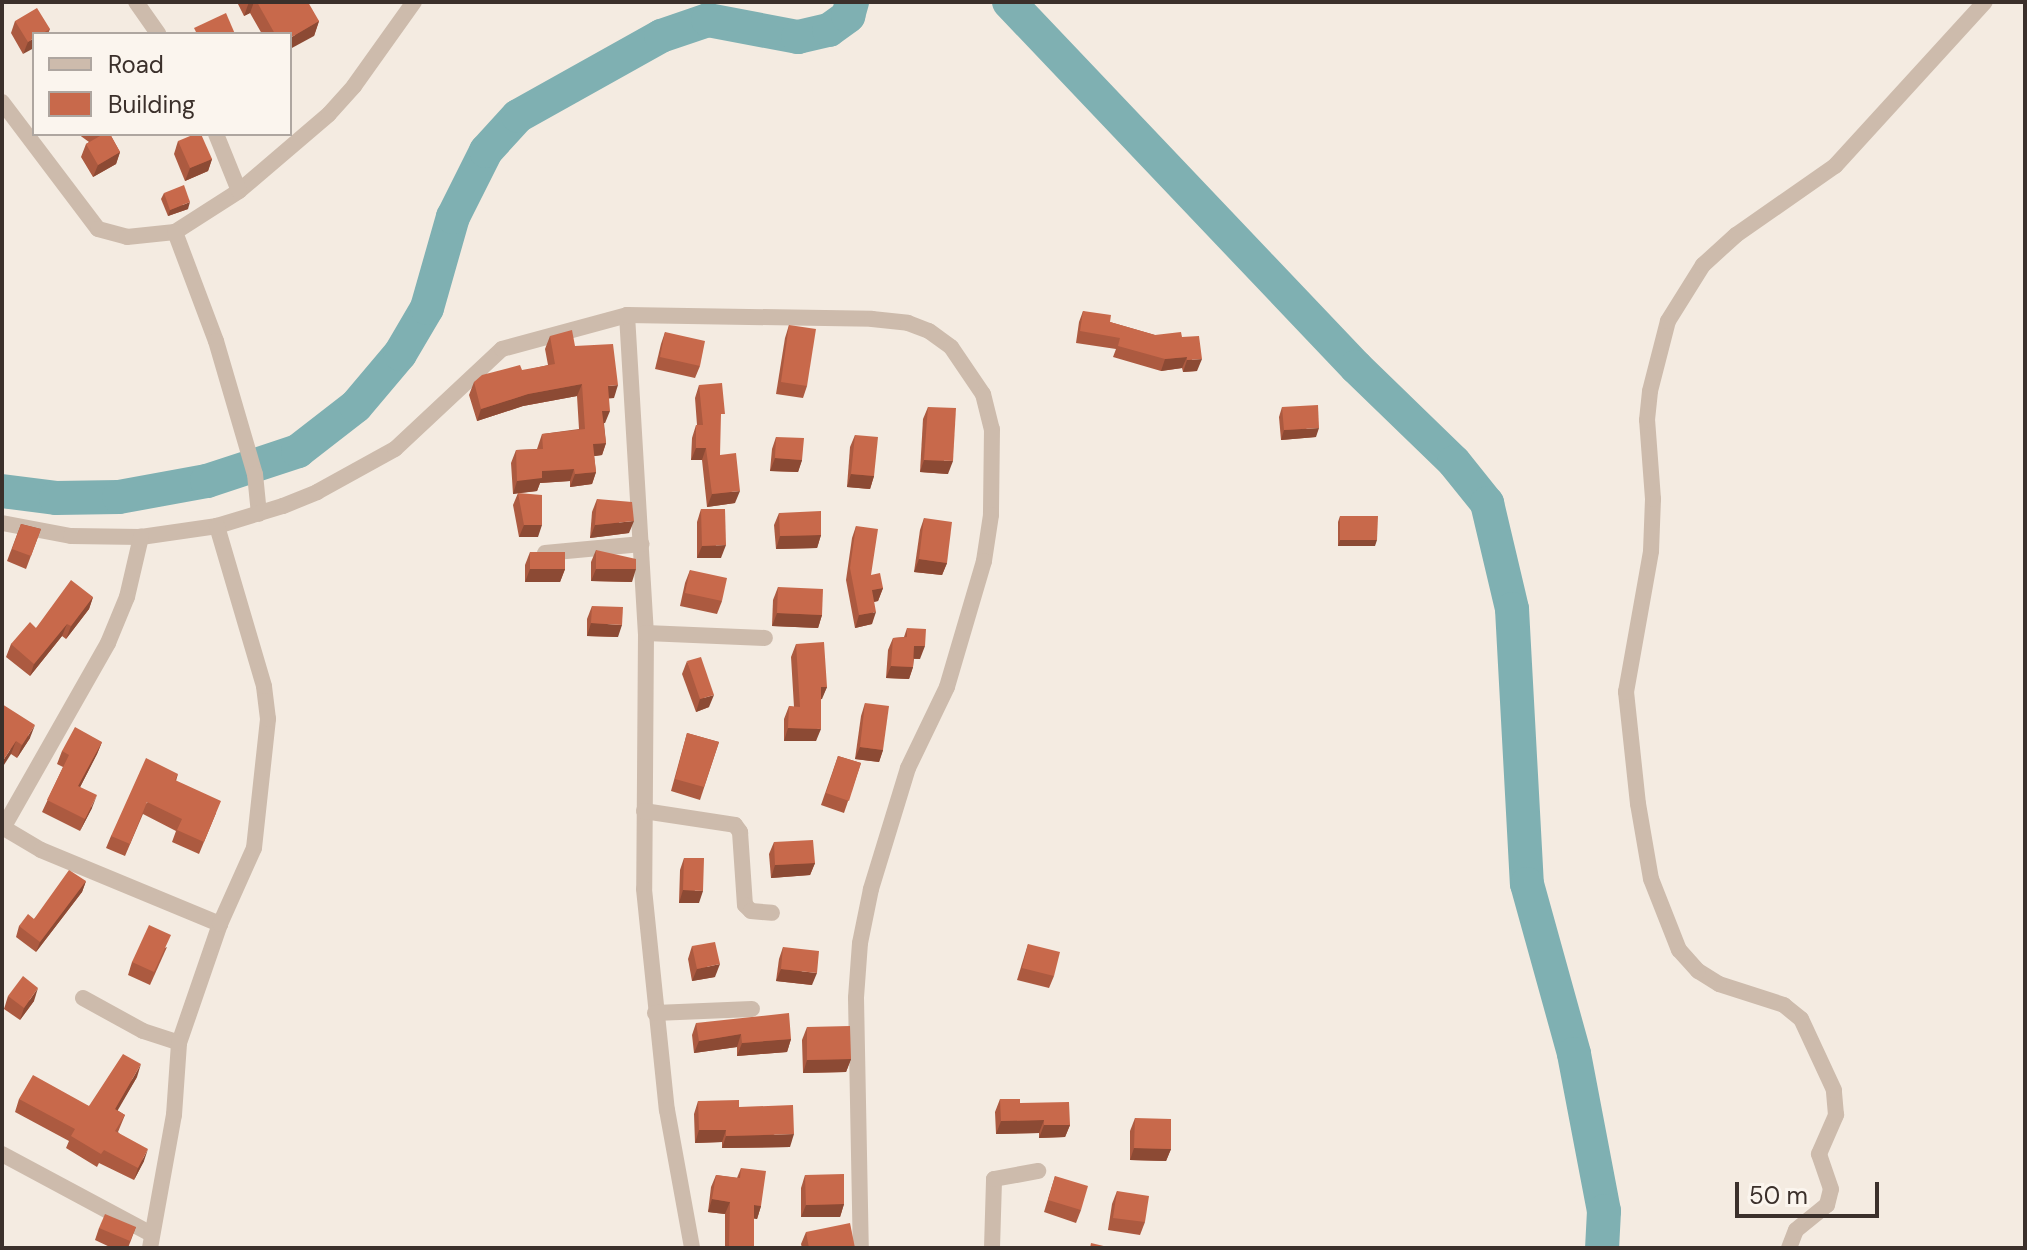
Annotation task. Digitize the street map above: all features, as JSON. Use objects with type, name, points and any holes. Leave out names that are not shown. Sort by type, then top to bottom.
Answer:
[{"type":"street","points":[[136,2],[157,32]]},
{"type":"street","points":[[2,102],[98,229],[127,237],[175,232],[239,191],[329,114],[354,86],[414,2]]},
{"type":"street","points":[[1789,1248],[1796,1230],[1827,1205],[1831,1189],[1819,1154],[1836,1115],[1834,1090],[1801,1019],[1784,1005],[1719,984],[1698,971],[1679,950],[1651,879],[1638,804],[1626,692],[1651,551],[1653,499],[1647,420],[1650,391],[1668,321],[1703,265],[1736,235],[1835,166],[1985,2]]},
{"type":"street","points":[[217,136],[239,191]]},
{"type":"street","points":[[175,232],[216,341],[255,474],[259,514]]},
{"type":"street","points":[[627,315],[646,633],[644,889],[667,1110],[692,1248]]},
{"type":"street","points":[[2,523],[71,536],[141,537],[217,526],[259,514],[309,496],[395,449],[502,349],[627,315],[872,319],[908,323],[929,331],[951,347],[969,368],[983,394],[992,429],[991,503],[984,561],[947,687],[908,768],[871,889],[860,943],[856,998],[861,1248]]},
{"type":"street","points":[[2,1154],[151,1241],[174,1115],[179,1043],[220,924],[254,848],[268,719],[264,686],[217,526]]},
{"type":"street","points":[[141,537],[127,597],[108,643],[2,828],[41,850],[220,924]]},
{"type":"street","points":[[535,554],[642,544]]},
{"type":"street","points":[[646,633],[765,638]]},
{"type":"street","points":[[644,811],[735,825],[740,832],[745,905],[751,911],[772,913]]},
{"type":"street","points":[[83,998],[143,1031],[179,1043]]},
{"type":"street","points":[[655,1013],[752,1009]]},
{"type":"street","points":[[992,1248],[994,1179],[1038,1171]]},
{"type":"building","points":[[257,2],[308,2],[319,21],[292,37],[292,32],[274,32]]},
{"type":"building","points":[[37,8],[50,29],[32,32],[32,39],[28,42],[15,21]]},
{"type":"building","points":[[226,13],[234,32],[196,32],[194,28]]},
{"type":"building","points":[[100,136],[111,136],[120,152],[98,165],[86,144]]},
{"type":"building","points":[[190,136],[202,136],[212,159],[190,168],[178,141]]},
{"type":"building","points":[[184,185],[190,202],[170,210],[164,193]]},
{"type":"building","points":[[1083,311],[1111,315],[1110,322],[1155,335],[1181,332],[1182,337],[1199,336],[1202,359],[1165,359],[1118,346],[1120,338],[1080,331]]},
{"type":"building","points":[[789,325],[816,329],[807,386],[781,382]]},
{"type":"building","points":[[572,330],[575,346],[613,344],[618,385],[608,386],[610,411],[602,411],[606,443],[593,444],[596,472],[575,474],[574,469],[542,471],[542,478],[517,481],[516,450],[543,449],[542,434],[585,429],[582,384],[528,394],[481,409],[474,382],[482,375],[520,365],[522,370],[555,364],[550,336]]},
{"type":"building","points":[[665,332],[705,341],[700,366],[660,357]]},
{"type":"building","points":[[722,383],[725,414],[721,414],[720,455],[736,453],[740,491],[712,494],[706,448],[696,448],[696,425],[703,425],[699,385]]},
{"type":"building","points":[[1318,405],[1319,428],[1284,430],[1282,407]]},
{"type":"building","points":[[928,407],[956,408],[953,461],[924,460]]},
{"type":"building","points":[[855,435],[878,437],[874,476],[851,474]]},
{"type":"building","points":[[776,437],[804,438],[802,460],[775,458]]},
{"type":"building","points":[[518,493],[542,495],[542,525],[524,525]]},
{"type":"building","points":[[597,499],[632,502],[634,521],[595,525]]},
{"type":"building","points":[[701,509],[725,509],[726,545],[702,546]]},
{"type":"building","points":[[821,511],[821,535],[780,536],[779,513]]},
{"type":"building","points":[[1340,516],[1378,516],[1377,540],[1340,540]]},
{"type":"building","points":[[924,518],[952,522],[947,563],[919,559]]},
{"type":"building","points":[[21,524],[41,529],[31,556],[12,549]]},
{"type":"building","points":[[856,526],[878,529],[871,575],[880,573],[883,588],[872,590],[876,612],[859,615],[850,568]]},
{"type":"building","points":[[596,550],[636,559],[636,569],[596,569]]},
{"type":"building","points":[[530,552],[565,552],[565,569],[530,569]]},
{"type":"building","points":[[690,570],[727,578],[722,601],[685,593]]},
{"type":"building","points":[[71,580],[93,597],[71,626],[67,624],[34,664],[11,644],[30,622],[36,628]]},
{"type":"building","points":[[778,587],[823,589],[822,615],[777,613]]},
{"type":"building","points":[[592,606],[623,607],[622,625],[591,623]]},
{"type":"building","points":[[907,628],[926,629],[925,646],[914,646],[913,667],[891,666],[893,638],[907,637]]},
{"type":"building","points":[[824,642],[827,687],[821,687],[821,729],[788,728],[789,706],[800,707],[796,644]]},
{"type":"building","points":[[701,657],[714,695],[700,699],[687,661]]},
{"type":"building","points":[[865,703],[889,706],[883,750],[860,747]]},
{"type":"building","points":[[2,704],[35,725],[22,745],[16,741],[2,762]]},
{"type":"building","points":[[75,727],[102,742],[78,786],[97,795],[85,819],[47,800],[69,755],[62,751]]},
{"type":"building","points":[[687,733],[719,742],[704,787],[675,779]]},
{"type":"building","points":[[838,756],[861,763],[849,801],[826,793]]},
{"type":"building","points":[[146,758],[178,774],[175,780],[221,801],[204,842],[177,830],[182,819],[147,802],[130,844],[111,836]]},
{"type":"building","points":[[813,840],[815,863],[775,865],[774,842]]},
{"type":"building","points":[[684,858],[704,858],[703,891],[683,890]]},
{"type":"building","points":[[69,870],[86,881],[40,942],[19,926],[28,914],[34,919]]},
{"type":"building","points":[[149,925],[171,935],[154,972],[132,962]]},
{"type":"building","points":[[715,942],[720,964],[697,969],[692,946]]},
{"type":"building","points":[[1028,944],[1060,952],[1054,976],[1022,968]]},
{"type":"building","points":[[783,947],[819,951],[817,973],[781,969]]},
{"type":"building","points":[[23,976],[38,988],[24,1008],[8,996]]},
{"type":"building","points":[[789,1013],[791,1039],[742,1043],[741,1034],[699,1041],[696,1023]]},
{"type":"building","points":[[850,1026],[851,1059],[807,1060],[807,1027]]},
{"type":"building","points":[[123,1054],[141,1064],[115,1109],[125,1115],[115,1131],[148,1149],[138,1168],[104,1150],[101,1154],[71,1136],[75,1129],[19,1099],[33,1075],[89,1106]]},
{"type":"building","points":[[1000,1099],[1020,1099],[1020,1103],[1069,1102],[1070,1125],[1044,1125],[1044,1120],[1001,1121]]},
{"type":"building","points":[[739,1100],[739,1107],[793,1105],[794,1134],[726,1136],[726,1130],[699,1130],[698,1101]]},
{"type":"building","points":[[1135,1118],[1171,1119],[1171,1149],[1134,1148]]},
{"type":"building","points":[[741,1168],[766,1171],[761,1206],[754,1205],[754,1248],[729,1248],[730,1202],[712,1199],[716,1175],[740,1178]]},
{"type":"building","points":[[844,1174],[844,1204],[806,1205],[805,1175]]},
{"type":"building","points":[[1055,1176],[1088,1186],[1081,1210],[1048,1200]]},
{"type":"building","points":[[1117,1191],[1149,1196],[1145,1222],[1113,1218]]},
{"type":"building","points":[[105,1214],[136,1227],[130,1241],[99,1228]]},
{"type":"building","points":[[850,1223],[855,1248],[809,1248],[806,1232]]},
{"type":"building","points":[[1091,1243],[1112,1248],[1090,1248]]},
{"type":"waterway","points":[[2,491],[56,498],[119,497],[207,481],[298,451],[356,406],[400,354],[427,308],[453,217],[486,151],[518,116],[661,36],[708,20],[798,37],[829,30],[848,16],[852,2]]},
{"type":"waterway","points":[[1009,2],[1356,367],[1454,462],[1487,503],[1512,609],[1527,884],[1574,1054],[1604,1211],[1602,1248]]}]
